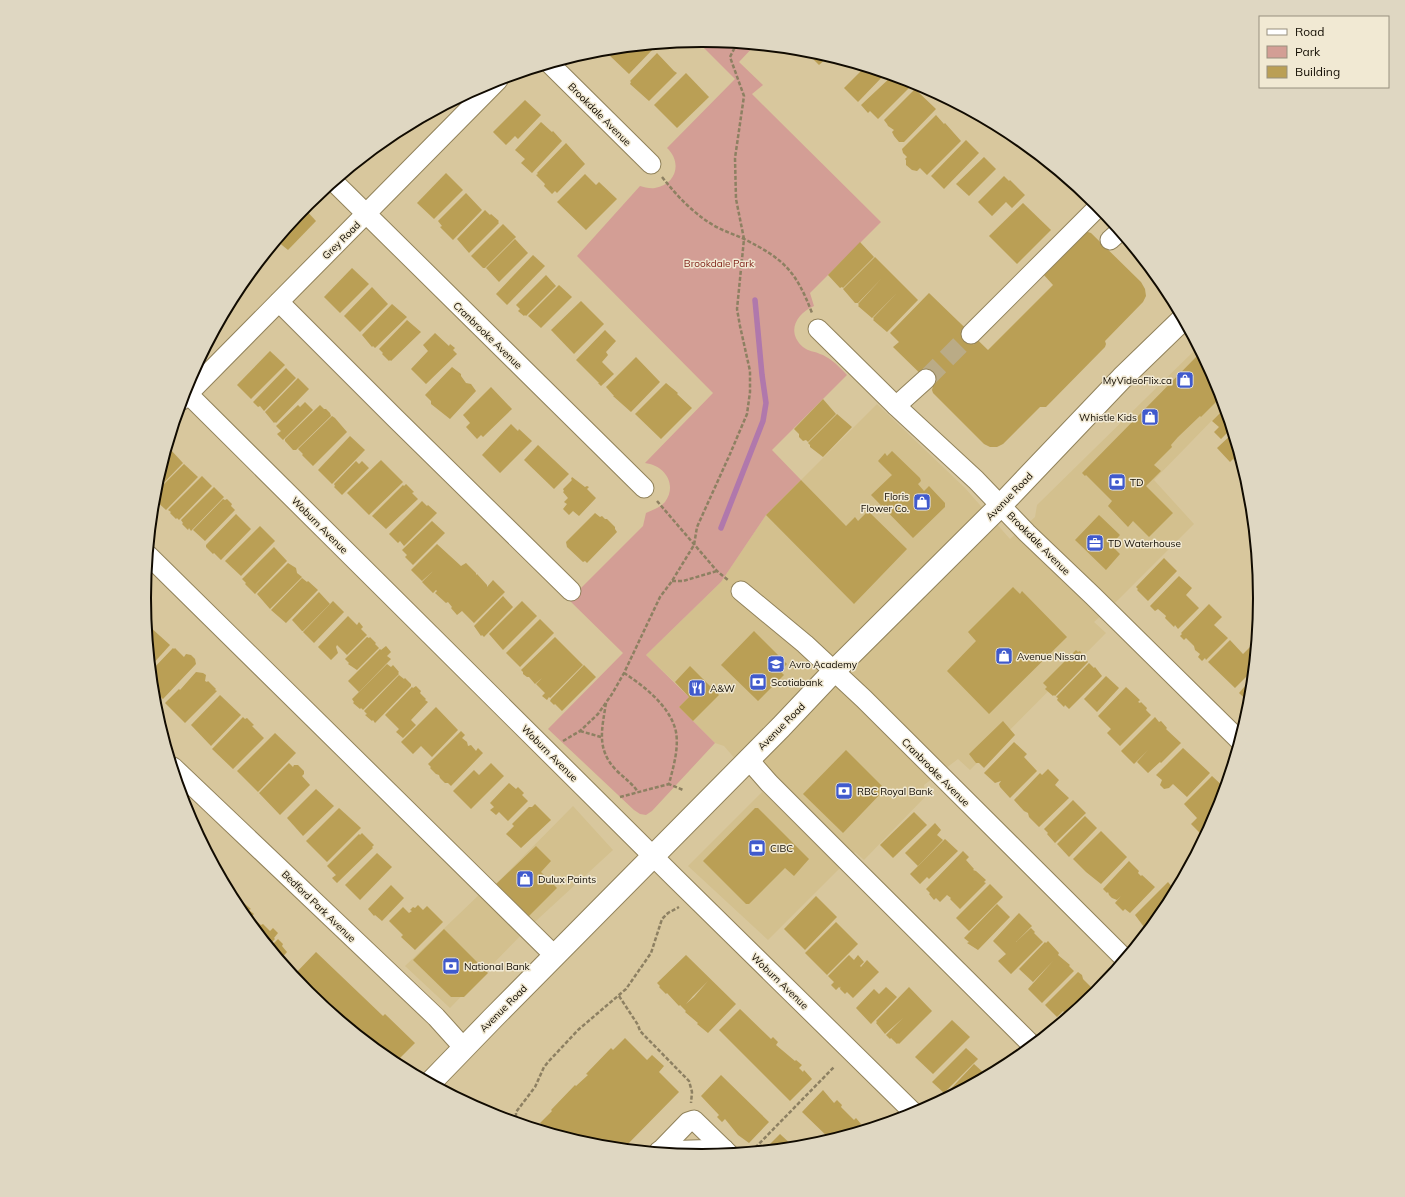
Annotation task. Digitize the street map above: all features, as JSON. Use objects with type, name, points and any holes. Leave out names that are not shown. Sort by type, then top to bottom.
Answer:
[{"type":"main road","name":"Avenue Road","points":[[433,1079],[834,671],[1001,505],[1122,378],[1180,322]]},
{"type":"street","name":"Brookdale Avenue","points":[[554,68],[651,164]]},
{"type":"street","name":"Grey Road","points":[[193,387],[366,215],[488,91]]},
{"type":"street","name":"Cranbrooke Avenue","points":[[337,186],[644,488]]},
{"type":"street","points":[[971,334],[1094,211]]},
{"type":"street","points":[[279,302],[571,591]]},
{"type":"street","name":"Brookdale Avenue","points":[[818,329],[896,406],[976,480],[1027,533],[1236,737]]},
{"type":"street","points":[[896,406],[926,378]]},
{"type":"street","name":"Woburn Avenue","points":[[189,399],[910,1109]]},
{"type":"street","points":[[152,559],[554,956]]},
{"type":"street","name":"Cranbrooke Avenue","points":[[741,591],[805,644],[864,699],[1122,955]]},
{"type":"street","points":[[748,759],[769,783],[840,855],[1029,1042]]},
{"type":"street","name":"Bedford Park Avenue","points":[[179,771],[436,1017],[464,1048]]},
{"type":"street","points":[[662,1148],[688,1122],[694,1120],[724,1149]]},
{"type":"path","points":[[550,754],[559,743],[580,731],[598,714],[624,673],[660,597],[672,581],[694,545],[697,527],[747,414],[750,392],[750,371],[737,309],[744,239],[736,199],[735,158],[744,94],[730,58],[735,48]]},
{"type":"path","points":[[651,164],[672,190],[693,211],[715,226],[774,255],[787,266],[796,278],[806,298],[818,329]]},
{"type":"path","points":[[644,488],[665,510],[717,571],[741,591]]},
{"type":"path","points":[[672,581],[683,581],[717,571]]},
{"type":"path","points":[[624,673],[640,684],[658,700],[674,724],[676,746],[674,764],[669,784]]},
{"type":"path","points":[[606,703],[601,737],[604,748],[613,766],[623,777],[633,784],[638,792]]},
{"type":"path","points":[[580,731],[601,737]]},
{"type":"path","points":[[605,809],[620,797],[669,784],[683,790]]},
{"type":"path","points":[[516,1118],[516,1112],[536,1087],[544,1067],[549,1061],[578,1030],[626,990],[651,953],[662,920],[668,913],[679,907]]},
{"type":"path","points":[[619,996],[638,1025],[640,1031],[689,1081],[692,1092],[691,1108]]},
{"type":"path","points":[[756,1147],[834,1067]]},
{"type":"shaded area","points":[[1195,350],[1212,387],[1221,411],[1154,480],[1194,524],[1094,622],[1106,633],[970,770],[958,759],[924,785],[925,797],[864,860],[855,852],[768,940],[688,866],[763,791],[724,746],[715,743],[679,707],[689,696],[646,655],[721,582],[766,515],[877,404],[965,488],[1010,539],[1035,517],[1037,505]]},
{"type":"shaded area","points":[[573,806],[613,850],[525,931],[450,1008],[405,966],[483,891],[487,893]]},
{"type":"green space","name":"Brookdale Park","points":[[703,47],[751,49],[739,62],[763,85],[752,94],[881,222],[810,293],[814,306],[802,314],[795,324],[795,335],[803,347],[807,350],[827,357],[847,375],[772,450],[801,480],[766,515],[721,582],[646,655],[689,697],[679,707],[715,743],[652,811],[646,815],[640,814],[634,810],[548,729],[623,653],[569,600],[643,526],[646,513],[659,507],[665,502],[669,495],[670,489],[667,476],[658,467],[645,463],[713,393],[577,256],[640,186],[655,188],[668,182],[675,172],[676,166],[672,154],[667,148],[735,79]]},
{"type":"building","points":[[653,50],[629,74],[610,56]]},
{"type":"building","points":[[657,53],[677,73],[649,101],[630,84],[630,81]]},
{"type":"building","points":[[813,59],[823,61],[819,65]]},
{"type":"building","points":[[861,71],[882,77],[858,102],[844,88]]},
{"type":"building","points":[[686,73],[709,97],[677,128],[654,105]]},
{"type":"building","points":[[888,79],[910,87],[878,119],[870,111],[868,113],[861,105]]},
{"type":"building","points":[[915,89],[936,109],[904,142],[899,142],[892,132],[894,130],[888,126],[884,120]]},
{"type":"building","points":[[525,100],[541,115],[518,139],[515,136],[506,145],[493,132]]},
{"type":"building","points":[[936,115],[961,141],[927,175],[920,168],[917,171],[912,170],[906,165],[905,159],[907,157],[903,153],[902,149]]},
{"type":"building","points":[[541,122],[552,132],[553,131],[562,141],[532,173],[521,163],[525,159],[515,150]]},
{"type":"building","points":[[966,140],[979,153],[944,189],[931,176]]},
{"type":"building","points":[[566,143],[585,164],[557,193],[555,191],[552,194],[536,175]]},
{"type":"building","points":[[984,157],[996,169],[969,196],[956,184]]},
{"type":"building","points":[[446,173],[463,190],[434,219],[417,203]]},
{"type":"building","points":[[585,174],[596,185],[599,182],[617,199],[586,230],[557,202]]},
{"type":"building","points":[[1004,176],[1025,195],[1012,208],[1006,202],[992,216],[978,202]]},
{"type":"building","points":[[466,193],[482,210],[453,240],[440,227],[442,226],[438,221]]},
{"type":"building","points":[[1023,203],[1051,230],[1017,264],[989,236]]},
{"type":"building","points":[[485,210],[499,221],[499,223],[469,253],[457,239]]},
{"type":"building","points":[[309,213],[316,221],[288,250],[281,244]]},
{"type":"building","points":[[503,224],[516,237],[485,268],[483,268],[471,256]]},
{"type":"building","points":[[1084,233],[1091,233],[1141,282],[1145,289],[1146,296],[1143,302],[1105,341],[1105,347],[1046,407],[1040,407],[1003,444],[997,447],[990,447],[984,444],[933,393],[933,386],[893,347],[899,342],[890,333],[929,293],[988,350],[1053,285],[1043,274]]},
{"type":"building","points":[[515,239],[528,253],[499,282],[486,268]]},
{"type":"building","points":[[860,242],[874,257],[843,288],[840,288],[828,275]]},
{"type":"building","points":[[533,255],[545,266],[507,305],[496,294]]},
{"type":"building","points":[[875,257],[918,300],[887,332],[873,320],[873,318],[897,293],[872,318],[858,306],[858,304],[882,278],[858,303],[855,303],[843,289]]},
{"type":"building","points":[[352,268],[369,284],[340,313],[324,297]]},
{"type":"building","points":[[546,275],[556,286],[526,316],[524,316],[518,311],[520,309],[516,305]]},
{"type":"building","points":[[559,285],[572,297],[541,328],[528,316]]},
{"type":"building","points":[[372,287],[388,304],[360,332],[344,316]]},
{"type":"building","points":[[581,301],[604,324],[574,354],[551,330]]},
{"type":"building","points":[[392,304],[407,317],[375,348],[373,346],[372,347],[362,335]]},
{"type":"building","points":[[407,320],[421,332],[391,361],[389,361],[379,349]]},
{"type":"building","points":[[605,330],[616,341],[606,352],[608,355],[602,362],[614,374],[601,386],[576,360]]},
{"type":"building","points":[[435,333],[449,346],[450,344],[455,348],[453,350],[457,354],[426,384],[411,369],[428,351],[423,345]]},
{"type":"building","points":[[270,351],[285,365],[251,399],[237,385]]},
{"type":"building","points":[[1197,356],[1217,401],[1178,437],[1171,445],[1172,447],[1154,465],[1161,471],[1146,486],[1173,513],[1149,537],[1133,521],[1128,527],[1108,506],[1112,501],[1086,475],[1085,476],[1082,473]]},
{"type":"building","points":[[636,357],[660,382],[631,412],[613,396],[606,387]]},
{"type":"building","points":[[452,367],[461,374],[466,383],[471,384],[476,391],[450,419],[431,404],[431,401],[425,395]]},
{"type":"building","points":[[286,368],[296,378],[264,411],[260,406],[258,407],[253,402]]},
{"type":"building","points":[[298,378],[309,389],[276,423],[274,423],[265,412]]},
{"type":"building","points":[[666,383],[692,408],[661,439],[635,414]]},
{"type":"building","points":[[491,387],[512,409],[483,437],[481,435],[477,439],[466,427],[470,423],[463,415]]},
{"type":"building","points":[[823,399],[836,414],[808,442],[806,440],[803,441],[794,429]]},
{"type":"building","points":[[305,402],[313,410],[283,440],[277,434],[281,431],[276,426],[298,405],[300,407]]},
{"type":"building","points":[[320,405],[330,413],[331,416],[296,450],[293,450],[285,439]]},
{"type":"building","points":[[1221,412],[1228,432],[1221,439],[1214,432],[1219,427],[1212,421]]},
{"type":"building","points":[[837,414],[852,427],[823,457],[810,447],[808,443]]},
{"type":"building","points":[[332,416],[347,432],[313,466],[298,449]]},
{"type":"building","points":[[511,424],[532,441],[500,473],[482,455]]},
{"type":"building","points":[[350,436],[365,450],[332,484],[318,470]]},
{"type":"building","points":[[1229,436],[1236,462],[1233,459],[1230,462],[1217,448]]},
{"type":"building","points":[[538,445],[569,474],[554,489],[524,460]]},
{"type":"building","points":[[172,451],[183,463],[164,483]]},
{"type":"building","points":[[892,451],[920,478],[921,481],[918,484],[924,491],[929,486],[945,503],[945,507],[913,538],[871,495],[892,475],[878,461],[885,453],[887,456]]},
{"type":"building","points":[[381,460],[403,482],[369,515],[347,493]]},
{"type":"building","points":[[356,461],[359,464],[362,461],[369,468],[342,495],[334,487],[334,484]]},
{"type":"building","points":[[184,464],[198,477],[166,510],[160,504],[163,485]]},
{"type":"building","points":[[202,476],[212,486],[179,520],[177,518],[176,519],[168,510]]},
{"type":"building","points":[[572,477],[585,487],[589,487],[587,489],[596,498],[579,516],[573,511],[569,515],[563,509],[567,504],[564,502],[568,498],[563,492],[563,489],[572,480]]},
{"type":"building","points":[[801,480],[846,526],[855,517],[858,521],[868,511],[907,549],[854,604],[766,515]]},
{"type":"building","points":[[406,484],[414,492],[412,493],[418,499],[386,529],[372,516],[403,485],[404,486]]},
{"type":"building","points":[[214,487],[224,497],[191,531],[189,528],[188,530],[182,524],[183,523],[181,520]]},
{"type":"building","points":[[223,499],[227,499],[235,510],[205,541],[193,530]]},
{"type":"building","points":[[422,501],[437,513],[404,546],[400,541],[398,543],[389,534]]},
{"type":"building","points":[[595,513],[600,517],[602,516],[607,519],[615,527],[617,532],[587,563],[585,561],[583,562],[567,547],[566,542]]},
{"type":"building","points":[[236,514],[251,529],[221,560],[206,547],[206,545]]},
{"type":"building","name":"TD Waterhouse","points":[[1099,515],[1120,535],[1111,545],[1120,554],[1106,570],[1075,540]]},
{"type":"building","points":[[432,521],[445,533],[413,565],[405,557],[407,555],[402,550]]},
{"type":"building","points":[[260,526],[275,541],[241,576],[225,561]]},
{"type":"building","points":[[437,544],[461,566],[466,563],[487,585],[487,587],[493,580],[505,592],[474,623],[462,611],[457,615],[448,602],[446,603],[435,593],[437,591],[436,590],[433,593],[422,582],[433,571],[422,581],[411,570]]},
{"type":"building","points":[[274,547],[287,561],[255,594],[242,579]]},
{"type":"building","points":[[1164,558],[1177,571],[1148,601],[1136,587]]},
{"type":"building","points":[[288,563],[296,568],[297,573],[302,577],[270,609],[257,594]]},
{"type":"building","points":[[1179,576],[1192,588],[1186,595],[1199,608],[1178,629],[1165,618],[1166,616],[1158,609],[1155,611],[1150,606]]},
{"type":"building","points":[[302,578],[318,590],[286,623],[271,610]]},
{"type":"building","name":"Avenue Nissan","points":[[1013,587],[1020,594],[1022,591],[1067,637],[989,714],[947,671],[976,641],[968,632]]},
{"type":"building","points":[[319,592],[330,604],[302,631],[292,620]]},
{"type":"building","points":[[503,596],[513,607],[484,637],[482,635],[481,636],[474,626]]},
{"type":"building","points":[[333,601],[344,612],[314,643],[303,632]]},
{"type":"building","points":[[522,601],[537,616],[503,650],[489,634]]},
{"type":"building","points":[[1209,604],[1222,617],[1214,625],[1228,638],[1206,660],[1205,658],[1202,661],[1198,657],[1200,654],[1195,650],[1194,646],[1186,638],[1184,640],[1180,636],[1182,634],[1181,633]]},
{"type":"building","points":[[348,616],[357,625],[359,622],[363,627],[361,629],[367,635],[347,655],[337,645],[336,647],[338,653],[331,660],[318,647]]},
{"type":"building","points":[[540,619],[554,633],[520,667],[506,653]]},
{"type":"building","points":[[152,629],[170,645],[155,662]]},
{"type":"building","points":[[754,631],[787,664],[780,671],[784,675],[758,701],[721,665]]},
{"type":"building","points":[[367,637],[370,637],[379,648],[357,670],[348,664],[349,663],[345,659]]},
{"type":"building","points":[[555,637],[583,665],[547,700],[542,696],[545,693],[536,684],[542,678],[535,684],[529,677],[523,674],[521,670]]},
{"type":"building","points":[[1230,640],[1243,654],[1252,645],[1248,675],[1235,688],[1208,662]]},
{"type":"building","points":[[386,646],[391,652],[387,656],[391,659],[359,692],[348,681],[380,649],[381,650]]},
{"type":"building","points":[[173,648],[175,648],[184,657],[186,654],[191,655],[195,659],[196,664],[163,699],[160,697],[156,666]]},
{"type":"building","points":[[1076,650],[1078,652],[1080,651],[1088,662],[1055,696],[1053,696],[1045,689],[1047,687],[1043,683]]},
{"type":"building","points":[[1089,663],[1094,668],[1095,667],[1102,676],[1069,709],[1065,705],[1064,707],[1056,697]]},
{"type":"building","points":[[387,664],[391,667],[393,665],[399,674],[363,710],[361,708],[360,709],[353,703],[354,702],[352,699]]},
{"type":"building","points":[[584,665],[596,677],[562,711],[550,701]]},
{"type":"building","name":"A&W","points":[[690,666],[719,695],[693,721],[679,707],[689,697],[675,682]]},
{"type":"building","points":[[196,672],[206,675],[205,681],[208,681],[217,691],[185,723],[165,703],[179,689],[180,690]]},
{"type":"building","points":[[399,675],[404,679],[405,678],[411,686],[375,723],[365,715],[367,714],[364,711]]},
{"type":"building","points":[[1106,676],[1119,688],[1097,712],[1084,699]]},
{"type":"building","points":[[1247,684],[1244,698],[1239,693]]},
{"type":"building","points":[[416,686],[428,702],[411,720],[416,725],[403,738],[396,732],[399,729],[385,715],[412,687],[413,688]]},
{"type":"building","points":[[1126,687],[1140,700],[1138,702],[1141,702],[1147,708],[1146,710],[1151,715],[1120,746],[1107,733],[1111,729],[1098,716]]},
{"type":"building","points":[[220,695],[241,715],[211,746],[191,725]]},
{"type":"building","points":[[436,707],[458,730],[432,757],[421,746],[413,754],[401,742]]},
{"type":"building","points":[[243,717],[245,719],[247,718],[254,725],[252,726],[264,738],[233,769],[212,749]]},
{"type":"building","points":[[1155,717],[1159,722],[1161,721],[1167,728],[1166,729],[1181,743],[1161,763],[1160,762],[1148,773],[1137,762],[1148,750],[1134,764],[1121,751]]},
{"type":"building","points":[[1003,721],[1015,735],[984,768],[979,763],[976,763],[969,754]]},
{"type":"building","points":[[461,731],[465,735],[462,738],[467,742],[468,746],[471,745],[476,751],[478,748],[483,753],[451,786],[448,783],[445,783],[428,764]]},
{"type":"building","points":[[275,733],[296,753],[258,792],[237,771]]},
{"type":"building","points":[[1014,742],[1027,754],[1024,757],[1037,771],[1010,798],[1000,787],[999,784],[1001,781],[995,783],[984,773]]},
{"type":"building","points":[[1183,748],[1210,773],[1187,797],[1173,784],[1169,788],[1164,789],[1160,785],[1162,780],[1156,775]]},
{"type":"building","name":"RBC Royal Bank","points":[[846,750],[885,789],[843,833],[803,794]]},
{"type":"building","points":[[289,763],[293,767],[294,765],[298,765],[304,771],[302,776],[310,785],[280,815],[259,793]]},
{"type":"building","points":[[491,763],[504,776],[471,809],[453,791],[474,770],[479,775]]},
{"type":"building","points":[[1048,769],[1059,780],[1055,785],[1069,798],[1039,827],[1029,817],[1028,813],[1024,811],[1014,800],[1040,773],[1042,775]]},
{"type":"building","points":[[1212,776],[1222,785],[1201,834],[1191,824],[1197,818],[1184,804]]},
{"type":"building","points":[[509,783],[516,789],[518,787],[524,793],[522,795],[528,801],[508,821],[499,812],[496,815],[490,810],[494,807],[490,803]]},
{"type":"building","points":[[316,789],[334,806],[303,836],[287,818]]},
{"type":"building","points":[[1073,800],[1086,813],[1055,843],[1044,829]]},
{"type":"building","points":[[535,804],[551,820],[521,848],[506,834],[514,826],[512,824],[529,807],[532,807]]},
{"type":"building","points":[[339,808],[361,828],[327,862],[306,841]]},
{"type":"building","name":"CIBC","points":[[755,808],[758,808],[809,859],[794,876],[785,868],[749,904],[746,904],[703,861]]},
{"type":"building","points":[[914,812],[927,825],[893,858],[880,845]]},
{"type":"building","points":[[1085,816],[1097,828],[1069,857],[1057,844]]},
{"type":"building","points":[[935,823],[941,830],[937,835],[943,840],[918,866],[905,853]]},
{"type":"building","points":[[1101,831],[1127,857],[1101,884],[1073,859]]},
{"type":"building","points":[[362,833],[374,845],[372,847],[373,848],[337,883],[332,878],[336,875],[327,866],[359,834],[360,835]]},
{"type":"building","points":[[945,839],[958,851],[929,879],[927,877],[920,884],[910,874]]},
{"type":"building","name":"Dulux Paints","points":[[536,846],[551,861],[541,872],[557,888],[527,918],[494,886]]},
{"type":"building","points":[[963,851],[969,857],[966,860],[974,869],[973,870],[986,880],[984,882],[986,883],[960,909],[947,895],[940,902],[936,898],[934,900],[926,889]]},
{"type":"building","points":[[377,853],[392,867],[360,900],[345,885]]},
{"type":"building","points":[[1129,861],[1139,871],[1138,873],[1141,876],[1142,875],[1155,887],[1130,913],[1125,909],[1123,911],[1115,903],[1121,896],[1117,900],[1112,898],[1108,892],[1107,893],[1103,889]]},
{"type":"building","points":[[1168,882],[1172,887],[1173,885],[1161,905],[1146,926],[1144,927],[1135,915]]},
{"type":"building","points":[[990,884],[1003,897],[969,931],[956,918]]},
{"type":"building","points":[[391,885],[404,898],[382,921],[375,915],[374,916],[368,909]]},
{"type":"building","points":[[816,896],[837,917],[805,950],[784,929]]},
{"type":"building","points":[[242,901],[251,909],[249,910],[254,914],[252,916]]},
{"type":"building","points":[[997,904],[1010,917],[978,950],[967,943],[969,942],[964,938]]},
{"type":"building","points":[[418,905],[423,910],[427,906],[443,922],[415,950],[401,937],[403,935],[389,921],[403,907],[409,913],[412,911],[410,910],[413,907],[415,908]]},
{"type":"building","points":[[1019,913],[1032,926],[1016,942],[1031,928],[1043,942],[1011,974],[998,961],[1006,954],[993,941]]},
{"type":"building","points":[[255,920],[261,925],[263,924],[270,931],[273,928],[278,933],[272,942],[265,934]]},
{"type":"building","points":[[836,922],[858,944],[827,975],[805,953]]},
{"type":"building","name":"National Bank","points":[[444,929],[488,973],[464,997],[451,997],[413,960]]},
{"type":"building","points":[[278,939],[283,944],[282,946],[287,952],[283,956],[273,944]]},
{"type":"building","points":[[1048,941],[1059,953],[1058,955],[1070,965],[1069,966],[1074,971],[1042,1003],[1028,989],[1053,961],[1033,982],[1019,969],[1045,942],[1046,943]]},
{"type":"building","points":[[316,952],[383,1016],[385,1014],[415,1043],[399,1059],[367,1036],[339,1013],[297,972]]},
{"type":"building","points":[[686,955],[736,1004],[708,1033],[685,1012],[686,1011],[680,1005],[679,1006],[667,993],[666,994],[657,983]],"holes":[[[708,981],[694,997],[686,1004]]]},
{"type":"building","points":[[849,955],[854,960],[858,955],[864,962],[860,966],[861,967],[867,960],[879,972],[853,998],[847,992],[845,994],[840,989],[841,986],[836,990],[831,985],[834,982],[828,976]]},
{"type":"building","points":[[1078,972],[1082,975],[1083,979],[1092,988],[1065,1013],[1063,1011],[1057,1017],[1045,1005]]},
{"type":"building","points":[[886,987],[897,997],[871,1024],[856,1008],[874,989],[879,994]]},
{"type":"building","points":[[909,987],[932,1011],[899,1044],[897,1044],[886,1035],[903,1018],[885,1034],[876,1021]]},
{"type":"building","points":[[740,1009],[771,1039],[773,1037],[778,1042],[776,1045],[802,1065],[799,1068],[803,1072],[804,1070],[812,1079],[790,1101],[719,1030]]},
{"type":"building","points":[[952,1020],[970,1037],[933,1074],[915,1057]]},
{"type":"building","points":[[625,1038],[647,1060],[652,1055],[664,1066],[659,1072],[679,1092],[628,1144],[560,1131],[544,1126],[540,1123],[575,1085],[576,1086],[588,1075],[586,1074],[611,1048],[613,1050]]},
{"type":"building","points":[[966,1048],[978,1059],[944,1093],[932,1082]]},
{"type":"building","points":[[974,1064],[983,1073],[978,1076],[948,1092]]},
{"type":"building","points":[[721,1075],[769,1122],[749,1143],[738,1135],[725,1119],[722,1122],[717,1117],[719,1115],[701,1096]]},
{"type":"building","points":[[823,1090],[834,1103],[837,1100],[842,1105],[841,1107],[854,1120],[856,1118],[861,1124],[858,1126],[859,1127],[826,1135],[802,1112]]},
{"type":"building","points":[[780,1134],[789,1142],[774,1145],[768,1146]]},
{"type":"waterway","points":[[721,528],[763,421],[766,403],[755,300]]},
{"type":"tunnel","points":[[926,379],[971,334]]},
{"type":"place","name":"MyVideoFlix.ca","points":[[1185,380]]},
{"type":"place","name":"Whistle Kids","points":[[1150,417]]},
{"type":"place","name":"TD","points":[[1117,482]]},
{"type":"place","name":"Floris Flower Co.","points":[[922,502]]},
{"type":"place","name":"TD Waterhouse","points":[[1095,543]]},
{"type":"place","name":"Avenue Nissan","points":[[1004,656]]},
{"type":"place","name":"Avro Academy","points":[[776,664]]},
{"type":"place","name":"Scotiabank","points":[[758,682]]},
{"type":"place","name":"A&W","points":[[697,688]]},
{"type":"place","name":"RBC Royal Bank","points":[[844,791]]},
{"type":"place","name":"CIBC","points":[[757,848]]},
{"type":"place","name":"Dulux Paints","points":[[525,879]]},
{"type":"place","name":"National Bank","points":[[451,966]]}]
